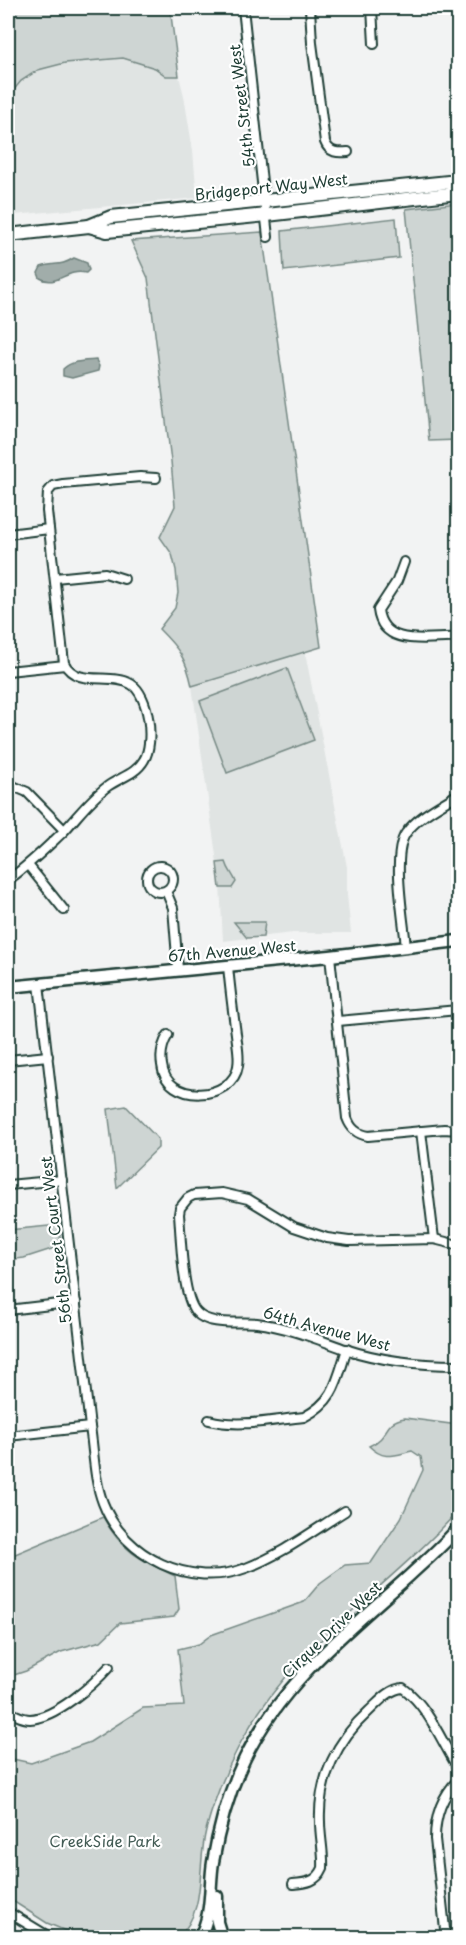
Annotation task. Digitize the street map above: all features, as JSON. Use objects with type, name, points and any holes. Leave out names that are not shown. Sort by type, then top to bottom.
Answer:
[{"type":"main road","name":"Bridgeport Way West","points":[[8,235],[89,226],[111,217],[459,181]]},
{"type":"main road","name":"Bridgeport Way West","points":[[89,226],[107,231],[459,193]]},
{"type":"main road","name":"67th Avenue West","points":[[8,987],[330,956],[459,941]]},
{"type":"main road","name":"Cirque Drive West","points":[[199,1938],[208,1917],[214,1861],[226,1806],[245,1757],[269,1717],[291,1687],[316,1660],[459,1528]]},
{"type":"main road","name":"Cirque Drive West","points":[[222,1938],[217,1922],[217,1886],[228,1825],[252,1760],[267,1733],[298,1689],[323,1662],[459,1538]]},
{"type":"street","name":"54th Street West","points":[[243,8],[268,237]]},
{"type":"street","points":[[310,8],[312,43],[325,142],[328,148],[335,152],[348,152]]},
{"type":"street","points":[[372,8],[374,44]]},
{"type":"street","points":[[8,880],[28,865],[98,794],[140,766],[147,755],[149,741],[146,705],[141,693],[135,687],[121,680],[78,676],[71,672],[65,664],[46,504],[49,490],[53,486],[63,484],[156,478]]},
{"type":"street","points":[[8,534],[49,529]]},
{"type":"street","points":[[404,562],[397,581],[378,610],[380,620],[389,630],[405,638],[418,640],[459,638]]},
{"type":"street","points":[[55,578],[100,573],[114,574],[124,579]]},
{"type":"street","points":[[8,671],[65,664]]},
{"type":"street","points":[[8,784],[27,792],[64,830]]},
{"type":"street","points":[[406,947],[399,870],[400,845],[411,827],[459,794]]},
{"type":"street","points":[[28,865],[64,910]]},
{"type":"street","points":[[166,891],[173,908],[178,969]]},
{"type":"street","points":[[330,956],[347,1118],[353,1130],[368,1136],[459,1130]]},
{"type":"street","points":[[168,1035],[162,1049],[162,1070],[168,1083],[174,1088],[187,1093],[216,1091],[234,1079],[239,1061],[228,966]]},
{"type":"street","name":"56th Street Court West","points":[[39,984],[90,1427],[99,1493],[110,1519],[131,1543],[164,1565],[189,1573],[224,1574],[246,1568],[270,1557],[345,1511]]},
{"type":"street","points":[[338,1021],[459,1010]]},
{"type":"street","points":[[8,1060],[48,1056]]},
{"type":"street","points":[[422,1131],[434,1239],[459,1245]]},
{"type":"street","points":[[8,1185],[62,1180]]},
{"type":"street","name":"64th Avenue West","points":[[434,1239],[338,1240],[316,1236],[294,1227],[260,1205],[235,1195],[222,1193],[194,1195],[185,1200],[179,1214],[187,1293],[200,1317],[207,1320],[270,1325],[347,1349],[399,1361],[459,1365]]},
{"type":"street","points":[[8,1310],[76,1302]]},
{"type":"street","points":[[209,1419],[229,1424],[304,1417],[320,1407],[331,1395],[347,1349]]},
{"type":"street","points":[[8,1436],[90,1427]]},
{"type":"street","points":[[8,1712],[30,1719],[51,1712],[95,1683],[109,1667]]},
{"type":"street","points":[[293,1884],[309,1882],[320,1874],[323,1868],[319,1811],[330,1764],[338,1749],[366,1713],[393,1690],[400,1688],[413,1696],[430,1718],[444,1746],[459,1768]]},
{"type":"street","points":[[446,1938],[435,1827],[441,1806],[452,1786],[459,1780]]},
{"type":"street","points":[[8,1912],[51,1938]]},
{"type":"shaded area","points":[[123,58],[155,68],[166,76],[179,76],[193,151],[197,198],[14,215],[8,164],[8,97],[21,81],[38,70],[65,63]]},
{"type":"shaded area","points":[[74,258],[87,263],[89,270],[86,273],[73,273],[52,281],[40,278],[38,273],[41,267]]},
{"type":"shaded area","points":[[96,360],[99,366],[98,371],[72,378],[63,376],[63,369],[71,364]]},
{"type":"shaded area","points":[[305,652],[347,867],[351,933],[293,933],[223,941],[220,884],[192,686]]},
{"type":"green space","points":[[8,8],[170,8],[179,76],[166,76],[155,68],[123,58],[65,63],[38,70],[21,81],[8,97]]},
{"type":"green space","points":[[458,203],[458,440],[429,441],[406,209]]},
{"type":"green space","points":[[396,218],[399,258],[284,271],[282,231]]},
{"type":"green space","points":[[262,232],[321,647],[192,686],[181,654],[159,629],[175,608],[178,593],[172,554],[160,537],[175,506],[148,278],[131,241]]},
{"type":"green space","points":[[287,668],[314,740],[227,773],[200,701]]},
{"type":"green space","points":[[226,862],[236,882],[232,888],[220,888],[217,863]]},
{"type":"green space","points":[[234,922],[265,922],[263,937],[247,938]]},
{"type":"green space","points":[[126,1106],[158,1139],[158,1148],[117,1188],[108,1109]]},
{"type":"green space","points":[[59,1225],[61,1246],[24,1258],[8,1260],[8,1230]]},
{"type":"green space","name":"CreekSide Park","points":[[405,1418],[458,1425],[458,1511],[402,1567],[313,1648],[262,1708],[241,1742],[213,1808],[203,1844],[197,1901],[187,1927],[178,1937],[80,1937],[47,1923],[8,1898],[8,1758],[31,1763],[90,1742],[143,1708],[184,1706],[178,1649],[199,1644],[211,1635],[304,1602],[320,1583],[345,1565],[371,1563],[401,1518],[423,1470],[421,1457],[412,1451],[384,1455],[369,1446],[381,1438],[392,1423]]},
{"type":"green space","points":[[103,1517],[117,1538],[133,1553],[175,1576],[179,1609],[174,1617],[120,1623],[101,1641],[61,1652],[26,1671],[8,1677],[8,1557]]}]
